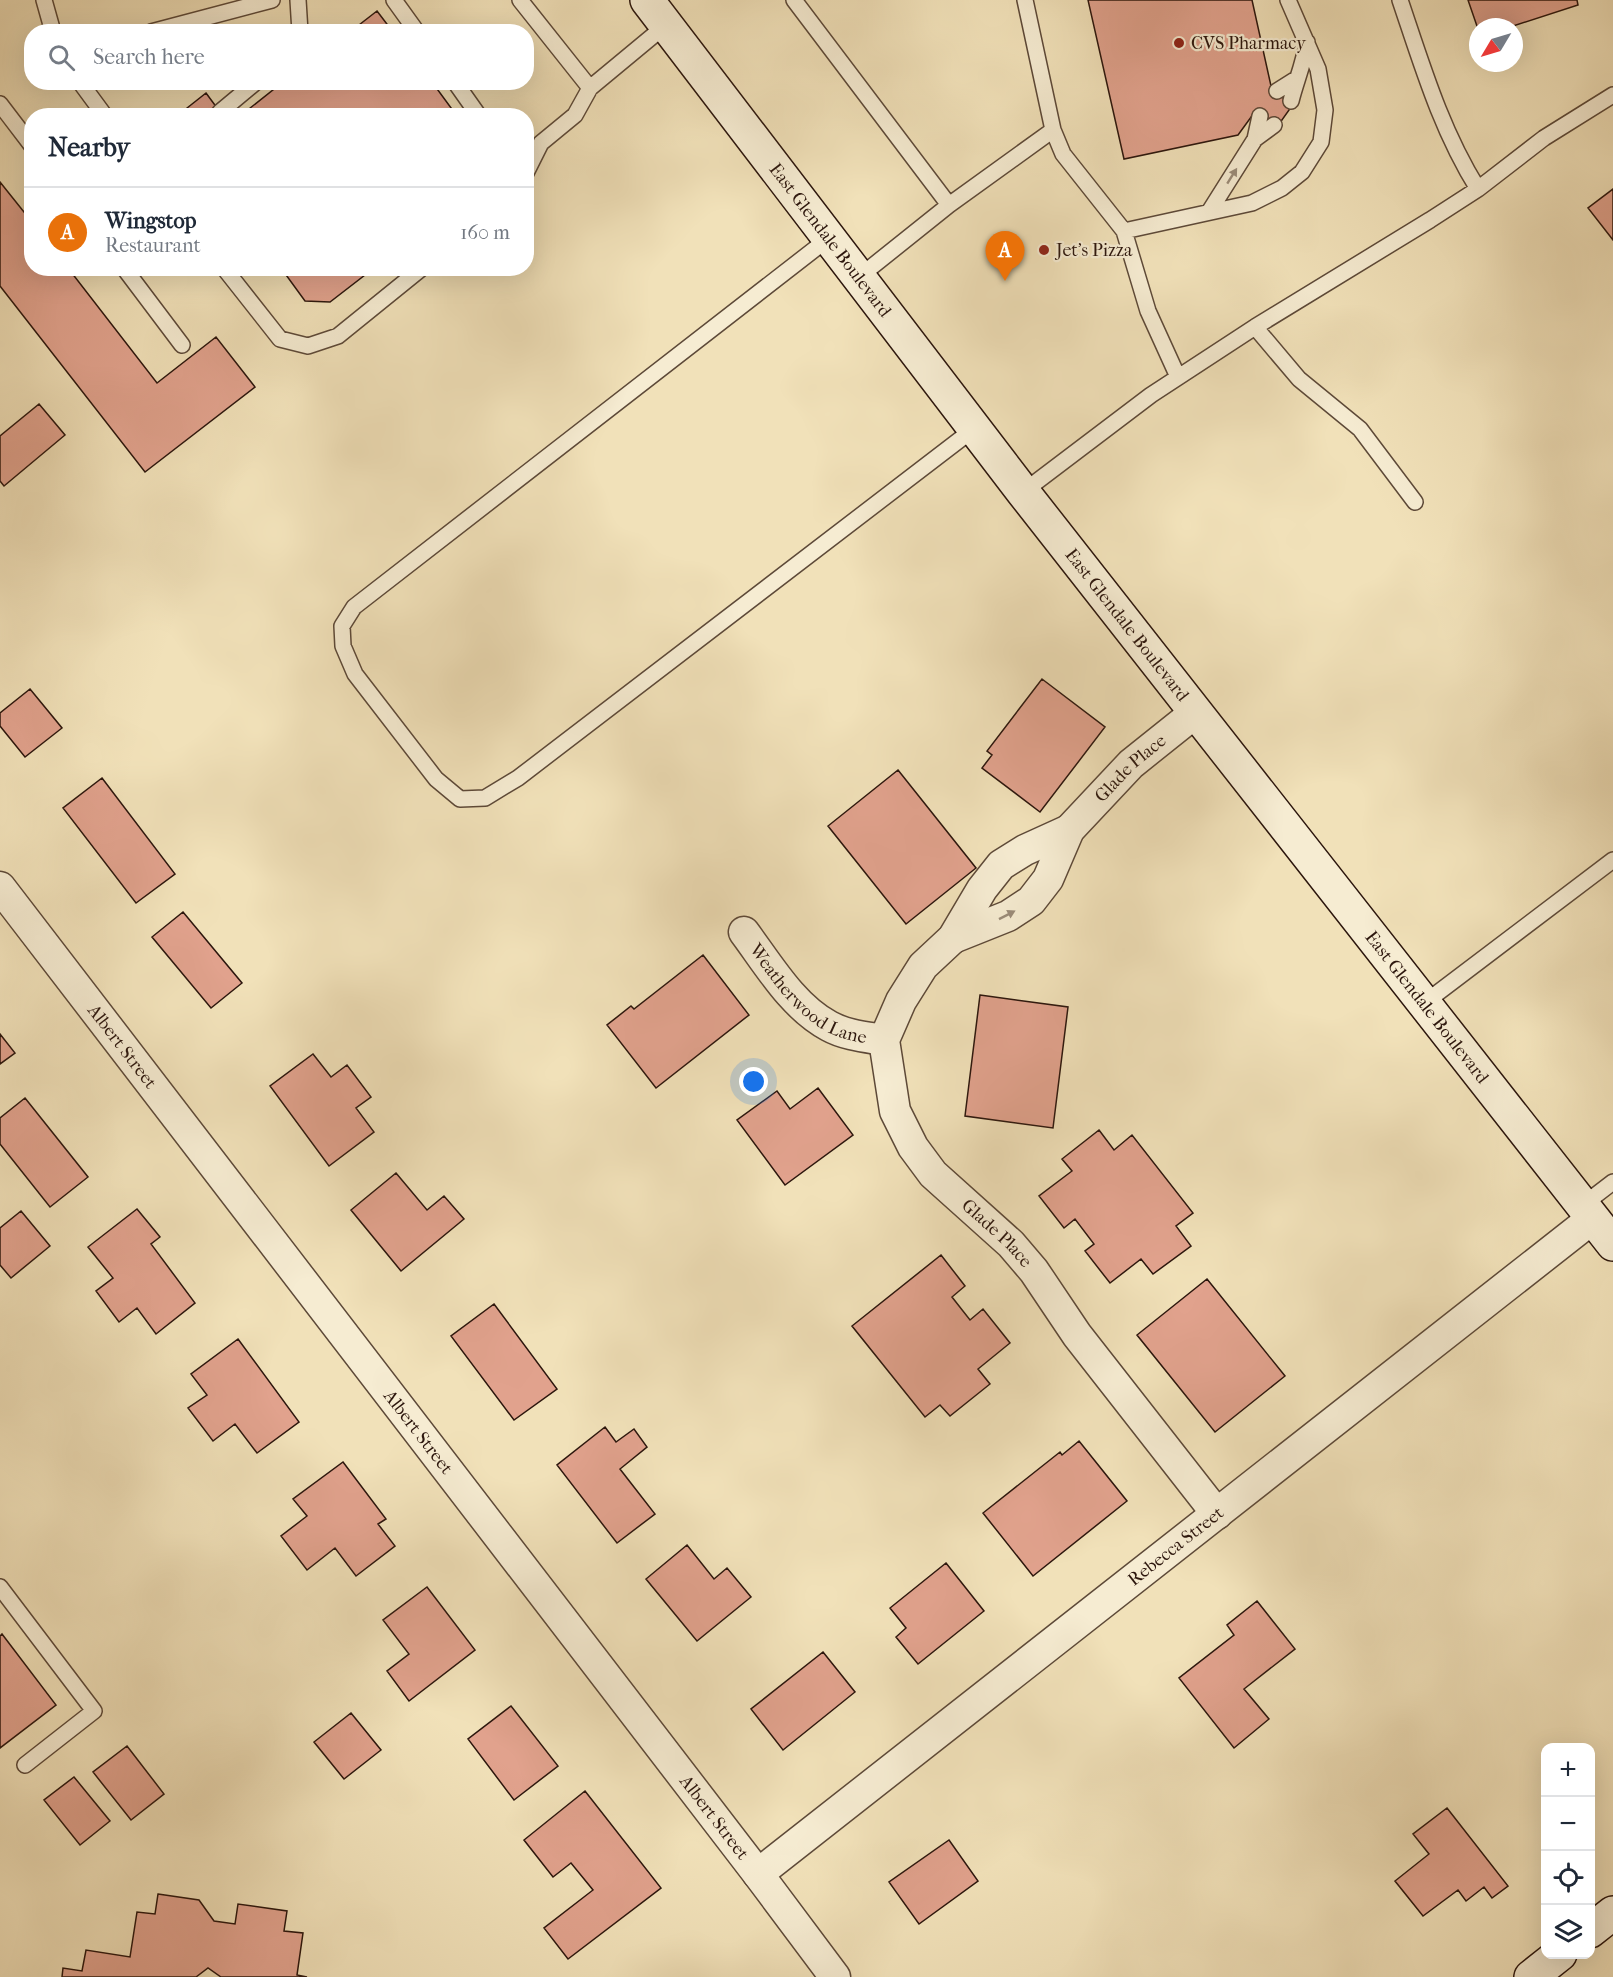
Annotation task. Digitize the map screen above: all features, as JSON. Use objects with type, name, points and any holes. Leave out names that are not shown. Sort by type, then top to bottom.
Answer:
[{"type":"street","name":"East Glendale Boulevard","points":[[656,13],[1023,492],[1613,1244]]},
{"type":"street","name":"Glade Place","points":[[954,938],[1008,916],[1031,901],[1048,879],[1069,830],[1131,764],[1196,712]]},
{"type":"street","name":"Glade Place","points":[[1069,830],[1025,850],[1001,865],[982,889],[954,938],[923,966],[901,1001],[884,1040],[895,1111],[913,1147],[933,1174],[1011,1244],[1034,1271],[1077,1335],[1217,1514]]},
{"type":"street","name":"Albert Street","points":[[0,886],[835,1977]]},
{"type":"street","name":"Weatherwood Lane","points":[[744,932],[786,987],[806,1008],[829,1026],[856,1036],[884,1040]]},
{"type":"street","name":"Rebecca Street","points":[[758,1874],[1217,1514],[1588,1212]]},
{"type":"street","points":[[1595,1927],[1613,1913]]},
{"type":"street","points":[[1531,1977],[1554,1959]]},
{"type":"lane","points":[[44,0],[51,24]]},
{"type":"lane","points":[[181,24],[272,0]]},
{"type":"lane","points":[[298,0],[300,24]]},
{"type":"lane","points":[[394,0],[411,24]]},
{"type":"lane","points":[[520,0],[590,88]]},
{"type":"lane","points":[[794,0],[949,206]]},
{"type":"lane","points":[[1025,0],[1053,130],[1063,154],[1124,231],[1148,311],[1178,377]]},
{"type":"lane","points":[[1124,231],[1252,203],[1282,188],[1302,172],[1321,142],[1324,110],[1318,69],[1288,0]]},
{"type":"lane","points":[[1400,0],[1444,125],[1461,161],[1478,189]]},
{"type":"lane","points":[[534,157],[541,143],[575,115],[590,88],[656,13]]},
{"type":"lane","points":[[1291,101],[1296,80],[1304,64],[1307,42]]},
{"type":"lane","points":[[1277,91],[1296,80]]},
{"type":"lane","points":[[86,90],[99,108]]},
{"type":"lane","points":[[224,108],[246,90]]},
{"type":"lane","points":[[461,90],[473,108]]},
{"type":"lane","points":[[1023,492],[1151,395],[1255,327],[1478,189],[1544,138],[1613,95]]},
{"type":"lane","points":[[0,104],[24,136]]},
{"type":"lane","points":[[1209,212],[1255,139],[1260,116]]},
{"type":"lane","points":[[1255,139],[1274,125]]},
{"type":"lane","points":[[859,277],[949,206],[1053,130]]},
{"type":"lane","points":[[829,238],[354,607],[342,626],[343,646],[355,674],[436,780],[460,799],[485,798],[518,778],[975,428]]},
{"type":"lane","points":[[130,276],[182,345]]},
{"type":"lane","points":[[230,276],[279,339],[308,346],[338,336],[412,276]]},
{"type":"lane","points":[[1255,327],[1299,379],[1360,429],[1415,502]]},
{"type":"lane","points":[[1423,1004],[1613,860]]},
{"type":"lane","points":[[1588,1212],[1613,1182]]},
{"type":"lane","points":[[0,1587],[94,1710],[26,1765]]},
{"type":"building","name":"CVS Pharmacy","points":[[1088,0],[1252,0],[1271,86],[1294,103],[1277,127],[1254,113],[1238,135],[1124,159]]},
{"type":"building","points":[[1468,0],[1577,0],[1578,5],[1523,23],[1523,18],[1474,18]]},
{"type":"building","points":[[377,11],[387,24],[360,24]]},
{"type":"building","points":[[273,90],[438,90],[451,108],[250,108]]},
{"type":"building","points":[[206,93],[217,108],[187,108]]},
{"type":"building","points":[[0,182],[24,212],[24,276],[74,276],[157,383],[216,337],[255,387],[145,472],[0,286]]},
{"type":"building","points":[[1613,189],[1613,240],[1588,208]]},
{"type":"building","points":[[287,276],[364,276],[330,302],[305,301]]},
{"type":"building","points":[[39,404],[65,435],[4,486],[0,481],[0,436]]},
{"type":"building","points":[[1042,679],[1105,727],[1040,812],[982,768],[992,755],[987,751]]},
{"type":"building","points":[[30,689],[62,728],[25,757],[0,726],[0,713]]},
{"type":"building","points":[[898,770],[976,868],[906,924],[828,826]]},
{"type":"building","points":[[102,778],[175,874],[136,903],[63,808]]},
{"type":"building","points":[[183,912],[242,983],[211,1008],[152,937]]},
{"type":"building","points":[[703,955],[749,1015],[656,1088],[607,1025],[631,1006],[634,1009]]},
{"type":"building","points":[[980,995],[1068,1007],[1053,1128],[965,1116]]},
{"type":"building","points":[[0,1034],[15,1053],[0,1064]]},
{"type":"building","points":[[313,1054],[331,1077],[347,1065],[371,1097],[356,1108],[374,1132],[329,1166],[270,1086]]},
{"type":"building","points":[[818,1088],[853,1135],[785,1185],[737,1120],[777,1091],[790,1109]]},
{"type":"building","points":[[25,1098],[88,1177],[50,1207],[0,1144],[0,1118]]},
{"type":"building","points":[[1099,1130],[1114,1150],[1132,1135],[1193,1213],[1176,1226],[1191,1246],[1153,1274],[1141,1259],[1110,1283],[1085,1251],[1094,1244],[1075,1219],[1064,1228],[1039,1196],[1072,1171],[1062,1159]]},
{"type":"building","points":[[396,1173],[427,1210],[444,1196],[464,1219],[401,1271],[351,1210]]},
{"type":"building","points":[[137,1209],[160,1237],[151,1244],[195,1303],[156,1334],[137,1308],[119,1322],[96,1291],[113,1278],[88,1247]]},
{"type":"building","points":[[21,1211],[50,1246],[11,1278],[0,1265],[0,1228]]},
{"type":"building","points":[[941,1255],[965,1286],[952,1297],[970,1320],[983,1309],[1010,1343],[978,1369],[990,1384],[950,1416],[940,1405],[925,1417],[852,1326]]},
{"type":"building","points":[[1207,1279],[1285,1376],[1215,1432],[1137,1335]]},
{"type":"building","points":[[494,1304],[557,1389],[514,1420],[451,1336]]},
{"type":"building","points":[[238,1339],[299,1422],[257,1453],[235,1424],[213,1441],[188,1408],[207,1395],[191,1374]]},
{"type":"building","points":[[605,1427],[616,1442],[634,1429],[647,1447],[620,1469],[655,1514],[617,1543],[557,1465]]},
{"type":"building","points":[[1079,1441],[1127,1501],[1033,1576],[983,1513],[1060,1452],[1062,1455]]},
{"type":"building","points":[[343,1462],[386,1519],[378,1524],[395,1546],[356,1576],[335,1548],[307,1570],[281,1536],[307,1516],[293,1499]]},
{"type":"building","points":[[687,1545],[714,1579],[727,1568],[751,1597],[697,1641],[646,1579]]},
{"type":"building","points":[[946,1563],[984,1611],[918,1664],[896,1637],[906,1628],[890,1608]]},
{"type":"building","points":[[427,1587],[475,1650],[409,1701],[387,1671],[409,1654],[383,1620]]},
{"type":"building","points":[[1257,1601],[1295,1649],[1244,1689],[1269,1719],[1234,1748],[1179,1678],[1234,1635],[1227,1625]]},
{"type":"building","points":[[2,1634],[56,1705],[0,1748],[0,1636]]},
{"type":"building","points":[[823,1652],[855,1692],[783,1750],[751,1709]]},
{"type":"building","points":[[511,1706],[558,1766],[514,1800],[468,1739]]},
{"type":"building","points":[[351,1713],[381,1750],[344,1779],[314,1742]]},
{"type":"building","points":[[127,1746],[164,1794],[131,1820],[93,1772]]},
{"type":"building","points":[[74,1777],[110,1821],[80,1845],[44,1800]]},
{"type":"building","points":[[585,1791],[661,1888],[568,1959],[544,1928],[593,1890],[571,1863],[553,1877],[524,1840]]},
{"type":"building","points":[[1447,1808],[1508,1886],[1492,1898],[1484,1887],[1466,1901],[1458,1890],[1423,1916],[1395,1881],[1429,1854],[1413,1834]]},
{"type":"building","points":[[949,1840],[978,1881],[919,1924],[889,1882]]},
{"type":"building","points":[[158,1894],[199,1900],[214,1921],[235,1924],[238,1904],[287,1911],[284,1931],[303,1933],[297,1975],[307,1977],[221,1977],[208,1968],[196,1977],[62,1977],[63,1968],[82,1971],[86,1950],[130,1957],[137,1912],[155,1914]]},
{"type":"place","name":"CVS Pharmacy","points":[[1179,43]]},
{"type":"place","name":"Jet's Pizza","points":[[1044,250]]},
{"type":"place","name":"Wingstop","points":[[1005,281]]}]
